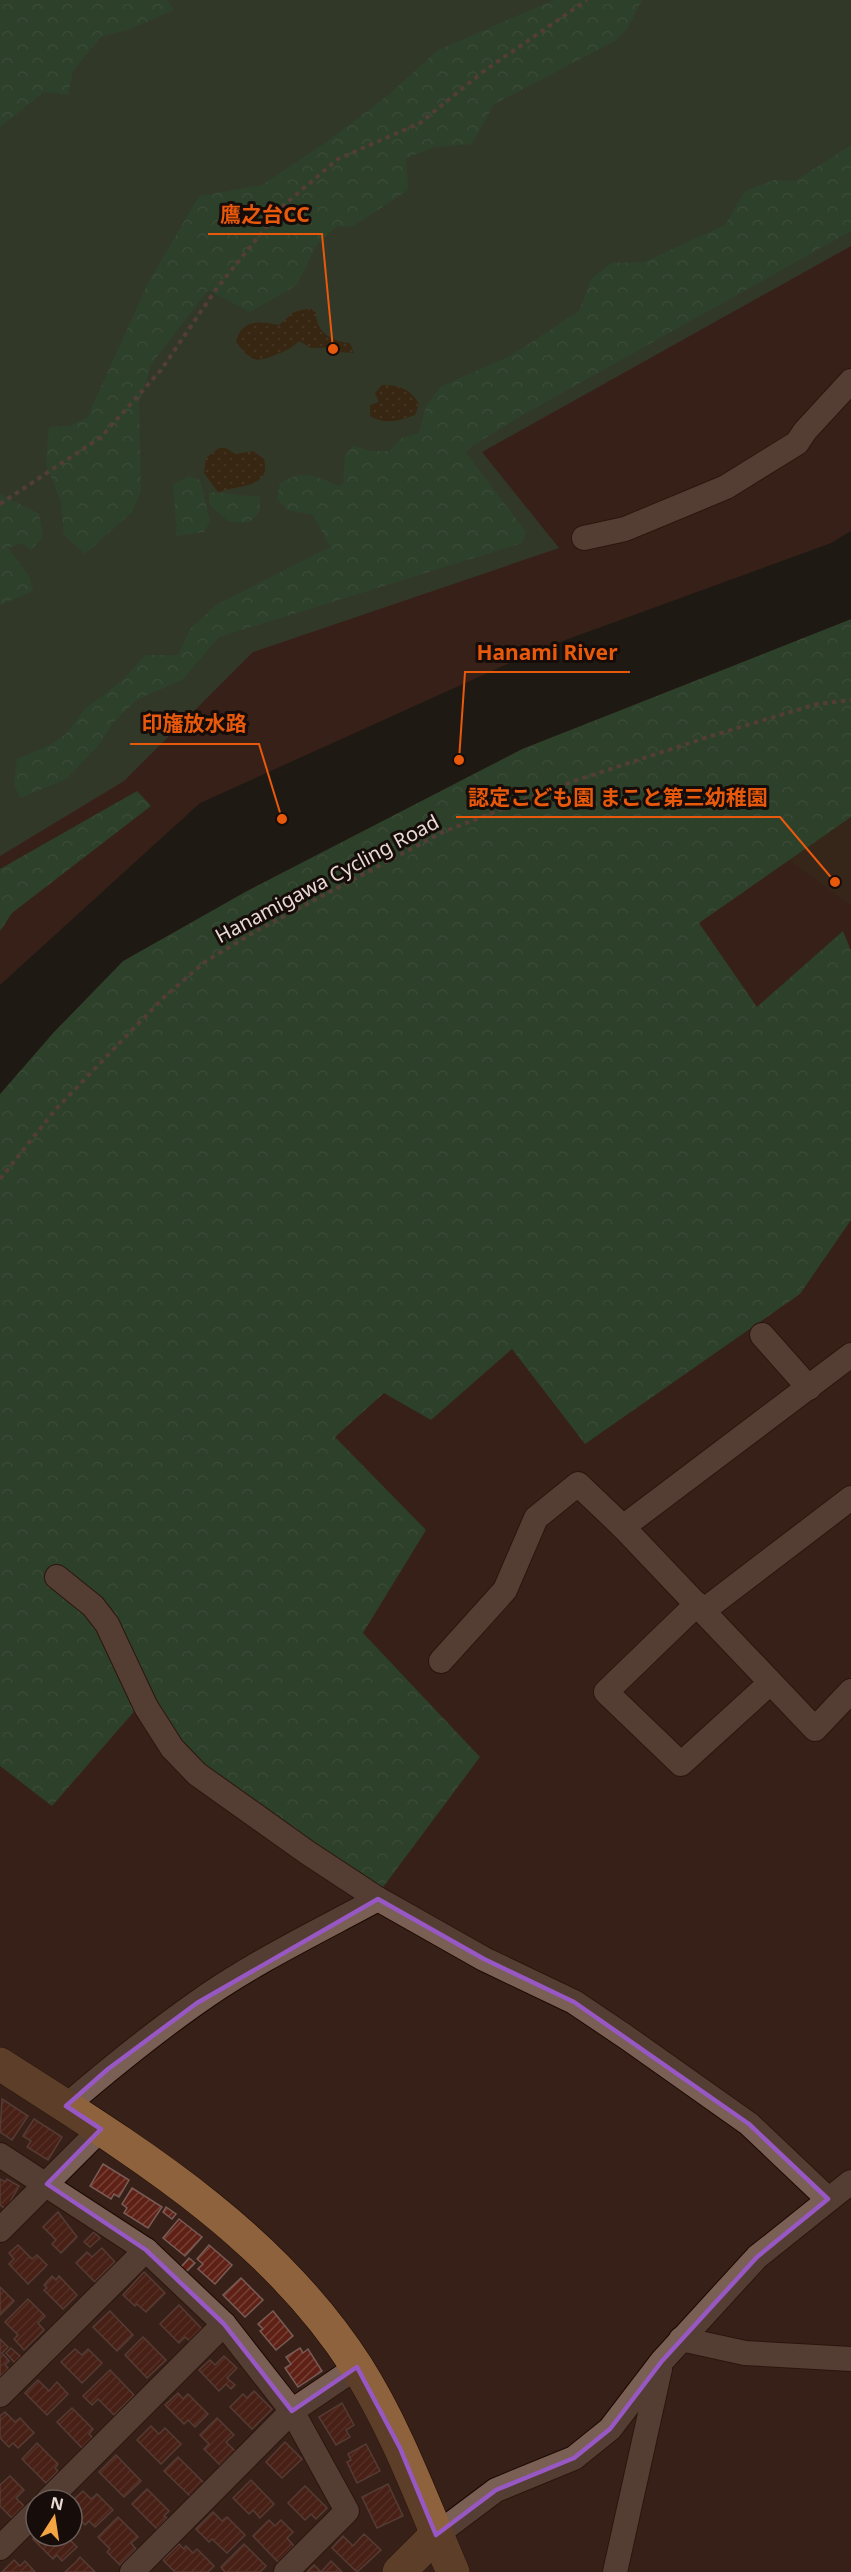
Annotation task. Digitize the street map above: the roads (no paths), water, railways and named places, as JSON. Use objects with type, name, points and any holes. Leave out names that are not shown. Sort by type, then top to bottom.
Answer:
[{"type":"street","points":[[584,538],[626,529],[726,487],[797,443],[805,431],[851,381]]},
{"type":"street","points":[[762,1335],[809,1388]]},
{"type":"street","points":[[623,1527],[851,1355]]},
{"type":"street","points":[[441,1661],[505,1590],[536,1518],[578,1484],[623,1527],[815,1729],[851,1691]]},
{"type":"street","points":[[770,1683],[681,1764],[606,1692],[700,1607],[851,1498]]},
{"type":"street","points":[[57,1577],[93,1606],[108,1624],[146,1707],[172,1748],[197,1774],[308,1854],[378,1899],[484,1959],[574,2002],[749,2124],[828,2199]]},
{"type":"street","points":[[66,2106],[108,2070],[197,2003],[267,1959],[378,1899]]},
{"type":"street","points":[[0,2064],[167,2173],[240,2230],[300,2292],[357,2367],[400,2448],[453,2572]]},
{"type":"street","points":[[0,2230],[101,2129]]},
{"type":"street","points":[[0,2155],[146,2250],[224,2324],[292,2411],[347,2511],[286,2572]]},
{"type":"street","points":[[399,2572],[436,2535],[496,2490],[574,2458],[610,2429],[662,2361],[757,2257],[851,2182]]},
{"type":"street","points":[[0,2395],[146,2250]]},
{"type":"street","points":[[60,2488],[224,2324]]},
{"type":"street","points":[[681,2339],[745,2353],[851,2359]]},
{"type":"street","points":[[615,2572],[662,2361]]},
{"type":"street","points":[[132,2572],[292,2411],[357,2367]]},
{"type":"street","points":[[0,2548],[24,2524]]},
{"type":"place","name":"鷹之台CC","points":[[333,349]]},
{"type":"place","name":"Hanami River","points":[[459,760]]},
{"type":"place","name":"印旛放水路","points":[[282,819]]},
{"type":"place","name":"認定こども園 まこと第三幼稚園","points":[[835,882]]}]
